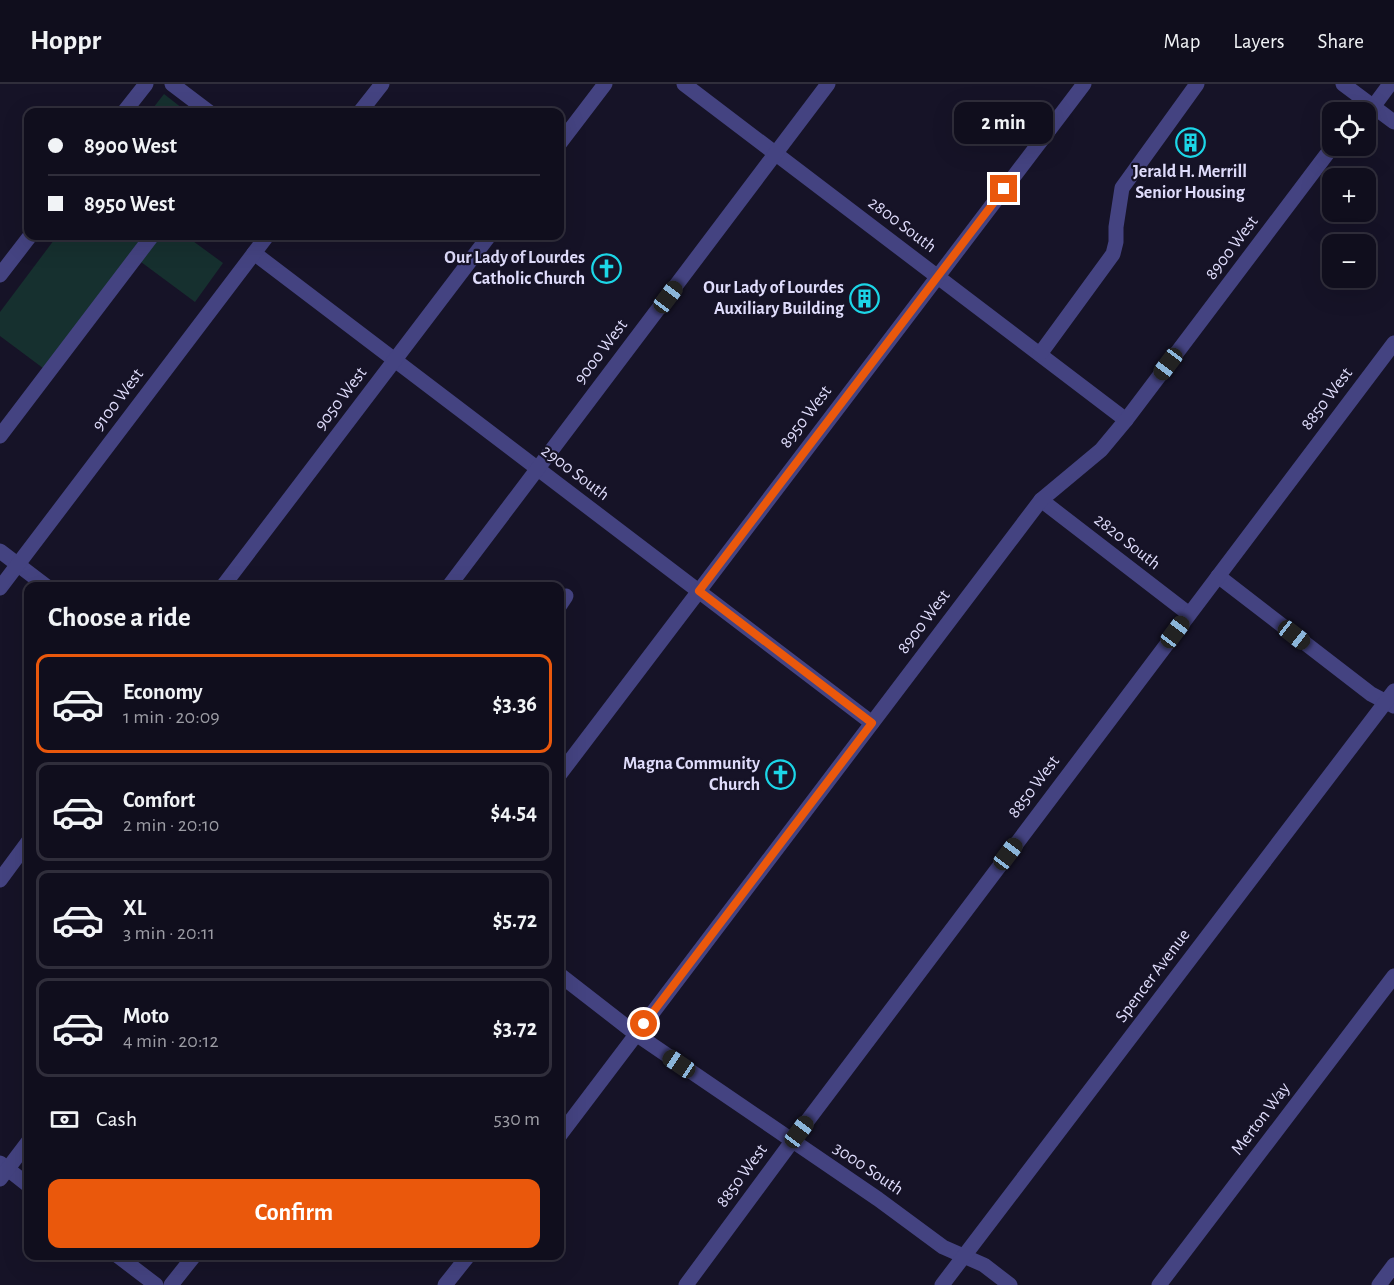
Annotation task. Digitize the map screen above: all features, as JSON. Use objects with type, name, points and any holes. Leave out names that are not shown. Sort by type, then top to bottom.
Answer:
[{"type":"street","points":[[127,108],[146,84]]},
{"type":"street","points":[[172,84],[204,108]]},
{"type":"street","points":[[363,108],[382,84]]},
{"type":"street","points":[[564,138],[605,84]]},
{"type":"street","name":"2800 South","points":[[684,84],[1126,420]]},
{"type":"street","name":"9000 West","points":[[451,582],[828,84]]},
{"type":"street","name":"8950 West","points":[[564,769],[1083,84]]},
{"type":"street","points":[[1040,354],[1113,254],[1122,188],[1197,84]]},
{"type":"street","points":[[1343,84],[1361,102]]},
{"type":"street","points":[[1371,102],[1390,84]]},
{"type":"street","points":[[1376,112],[1394,122]]},
{"type":"street","name":"8900 West","points":[[564,1130],[1041,500],[1101,450],[1126,420],[1326,156]]},
{"type":"street","points":[[0,275],[27,240]]},
{"type":"street","points":[[0,436],[149,240]]},
{"type":"street","name":"9100 West","points":[[0,588],[264,240]]},
{"type":"street","name":"9050 West","points":[[226,582],[486,240]]},
{"type":"street","name":"2900 South","points":[[254,254],[872,723]]},
{"type":"street","name":"8850 West","points":[[686,1285],[1394,343]]},
{"type":"street","name":"2820 South","points":[[1041,500],[1189,614]]},
{"type":"street","points":[[0,551],[41,582]]},
{"type":"street","points":[[1218,576],[1369,693],[1391,699]]},
{"type":"street","name":"Spencer Avenue","points":[[942,1285],[1391,699]]},
{"type":"street","points":[[0,879],[24,847]]},
{"type":"street","name":"Merton Way","points":[[1159,1285],[1394,976]]},
{"type":"street","name":"3000 South","points":[[564,978],[636,1034],[878,1199],[943,1247],[984,1265],[1010,1285]]},
{"type":"street","points":[[24,1147],[3,1171],[24,1183]]},
{"type":"street","points":[[123,1260],[156,1285]]},
{"type":"street","points":[[171,1285],[191,1260]]},
{"type":"street","points":[[445,1285],[465,1260]]},
{"type":"street","points":[[1379,1285],[1394,1265]]},
{"type":"green space","points":[[164,94],[182,108],[153,108]]},
{"type":"green space","points":[[54,240],[191,240],[223,263],[195,302],[137,259],[51,374],[0,336],[0,312]]},
{"type":"place","name":"Jerald H. Merrill Senior Housing","points":[[1190,143]]},
{"type":"place","name":"Our Lady of Lourdes Catholic Church","points":[[606,268]]},
{"type":"place","name":"Our Lady of Lourdes Auxiliary Building","points":[[865,298]]},
{"type":"place","name":"Magna Community Church","points":[[781,774]]},
{"type":"route","points":[[644,1024],[872,723],[699,591],[1004,189]]}]
